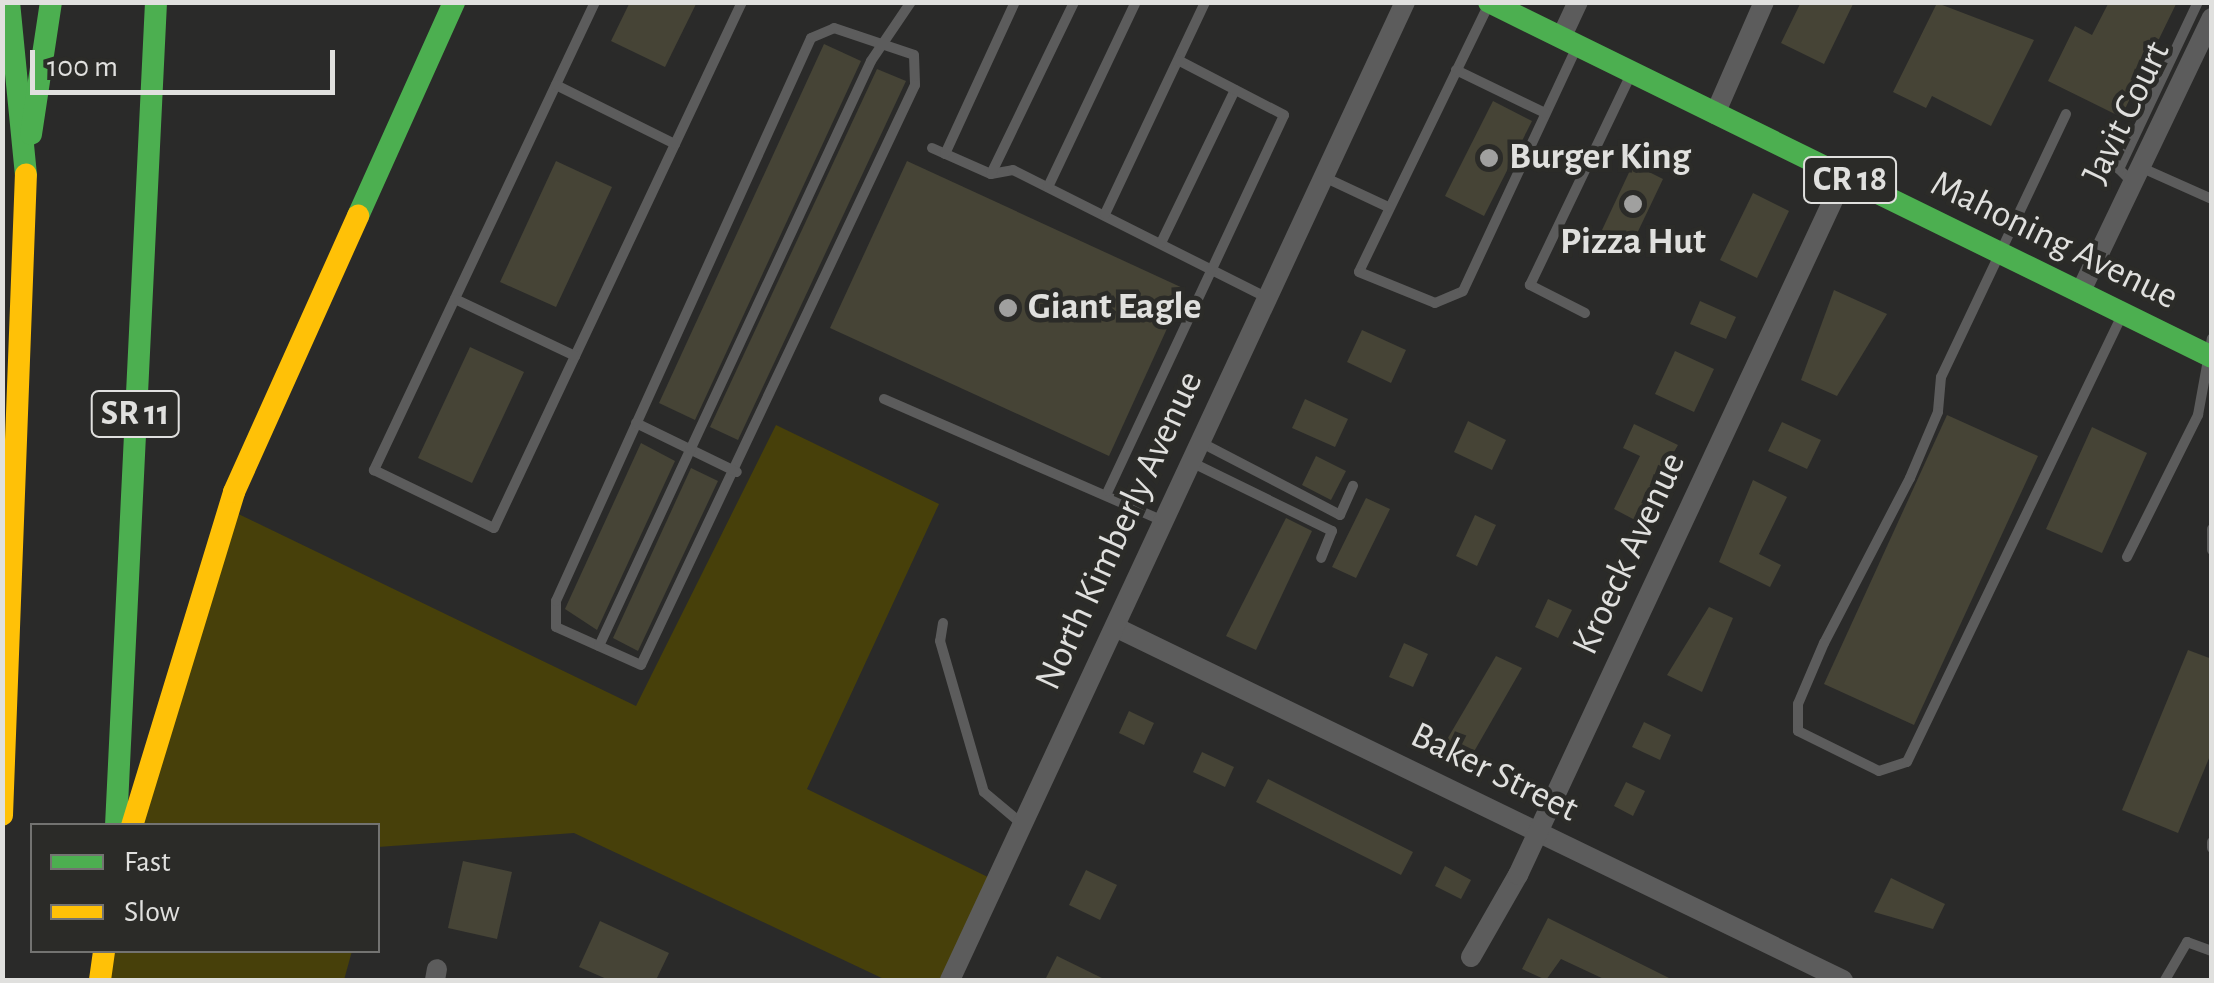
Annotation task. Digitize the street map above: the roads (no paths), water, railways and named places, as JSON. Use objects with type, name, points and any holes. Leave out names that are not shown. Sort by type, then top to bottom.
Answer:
[{"type":"main road","points":[[10,2],[26,151]]},
{"type":"main road","points":[[2,815],[26,151],[50,2]]},
{"type":"main road","name":"SR 11","points":[[116,823],[156,2]]},
{"type":"main road","points":[[133,823],[234,492],[454,2]]},
{"type":"main road","name":"Mahoning Avenue","points":[[1489,3],[2080,293],[2209,350]]},
{"type":"main road","points":[[100,980],[104,953]]},
{"type":"street","name":"North Kimberly Avenue","points":[[950,980],[1405,2]]},
{"type":"street","points":[[1570,42],[1578,2]]},
{"type":"street","points":[[1716,114],[1764,2]]},
{"type":"street","name":"Javit Court","points":[[2080,293],[2212,18]]},
{"type":"street","name":"Kroeck Avenue","points":[[1471,957],[1538,834],[1844,177]]},
{"type":"street","name":"Baker Street","points":[[1115,627],[1843,980]]},
{"type":"lane","points":[[595,2],[374,470],[494,528],[742,2]]},
{"type":"lane","points":[[598,646],[884,40],[912,2]]},
{"type":"lane","points":[[945,154],[1015,2]]},
{"type":"lane","points":[[991,174],[1074,2]]},
{"type":"lane","points":[[1048,187],[1136,2]]},
{"type":"lane","points":[[1105,214],[1205,2]]},
{"type":"lane","points":[[2198,2],[2119,169],[2212,199]]},
{"type":"lane","points":[[1489,3],[1359,272],[1452,302],[1545,113],[1570,42]]},
{"type":"lane","points":[[834,28],[884,40],[914,54],[914,86],[650,661],[598,646],[550,619],[636,423],[811,38],[834,28]]},
{"type":"lane","points":[[1108,491],[1209,268],[1284,115],[1178,60]]},
{"type":"lane","points":[[1456,70],[1545,113]]},
{"type":"lane","points":[[1585,313],[1530,285],[1632,73]]},
{"type":"lane","points":[[556,85],[675,144]]},
{"type":"lane","points":[[1161,243],[1235,90]]},
{"type":"lane","points":[[2066,114],[1941,378],[1938,412],[1910,478],[1798,704],[1798,731],[1839,757],[1879,771],[1907,762],[2122,313]]},
{"type":"lane","points":[[932,148],[991,174],[1013,170],[1268,298]]},
{"type":"lane","points":[[1324,177],[1388,206]]},
{"type":"lane","points":[[455,299],[576,356]]},
{"type":"lane","points":[[2127,557],[2198,415],[2209,350]]},
{"type":"lane","points":[[884,399],[1108,491],[1164,522]]},
{"type":"lane","points":[[636,423],[691,446],[737,472]]},
{"type":"lane","points":[[1200,442],[1340,515]]},
{"type":"lane","points":[[1191,462],[1332,531]]},
{"type":"lane","points":[[1321,558],[1353,486]]},
{"type":"lane","points":[[2212,529],[2212,550]]},
{"type":"lane","points":[[943,623],[940,642],[984,792],[1022,824]]},
{"type":"lane","points":[[2165,980],[2186,942],[2212,951]]},
{"type":"place","name":"Burger King","points":[[1489,158]]},
{"type":"place","name":"Pizza Hut","points":[[1633,204]]},
{"type":"place","name":"Giant Eagle","points":[[1008,308]]}]
